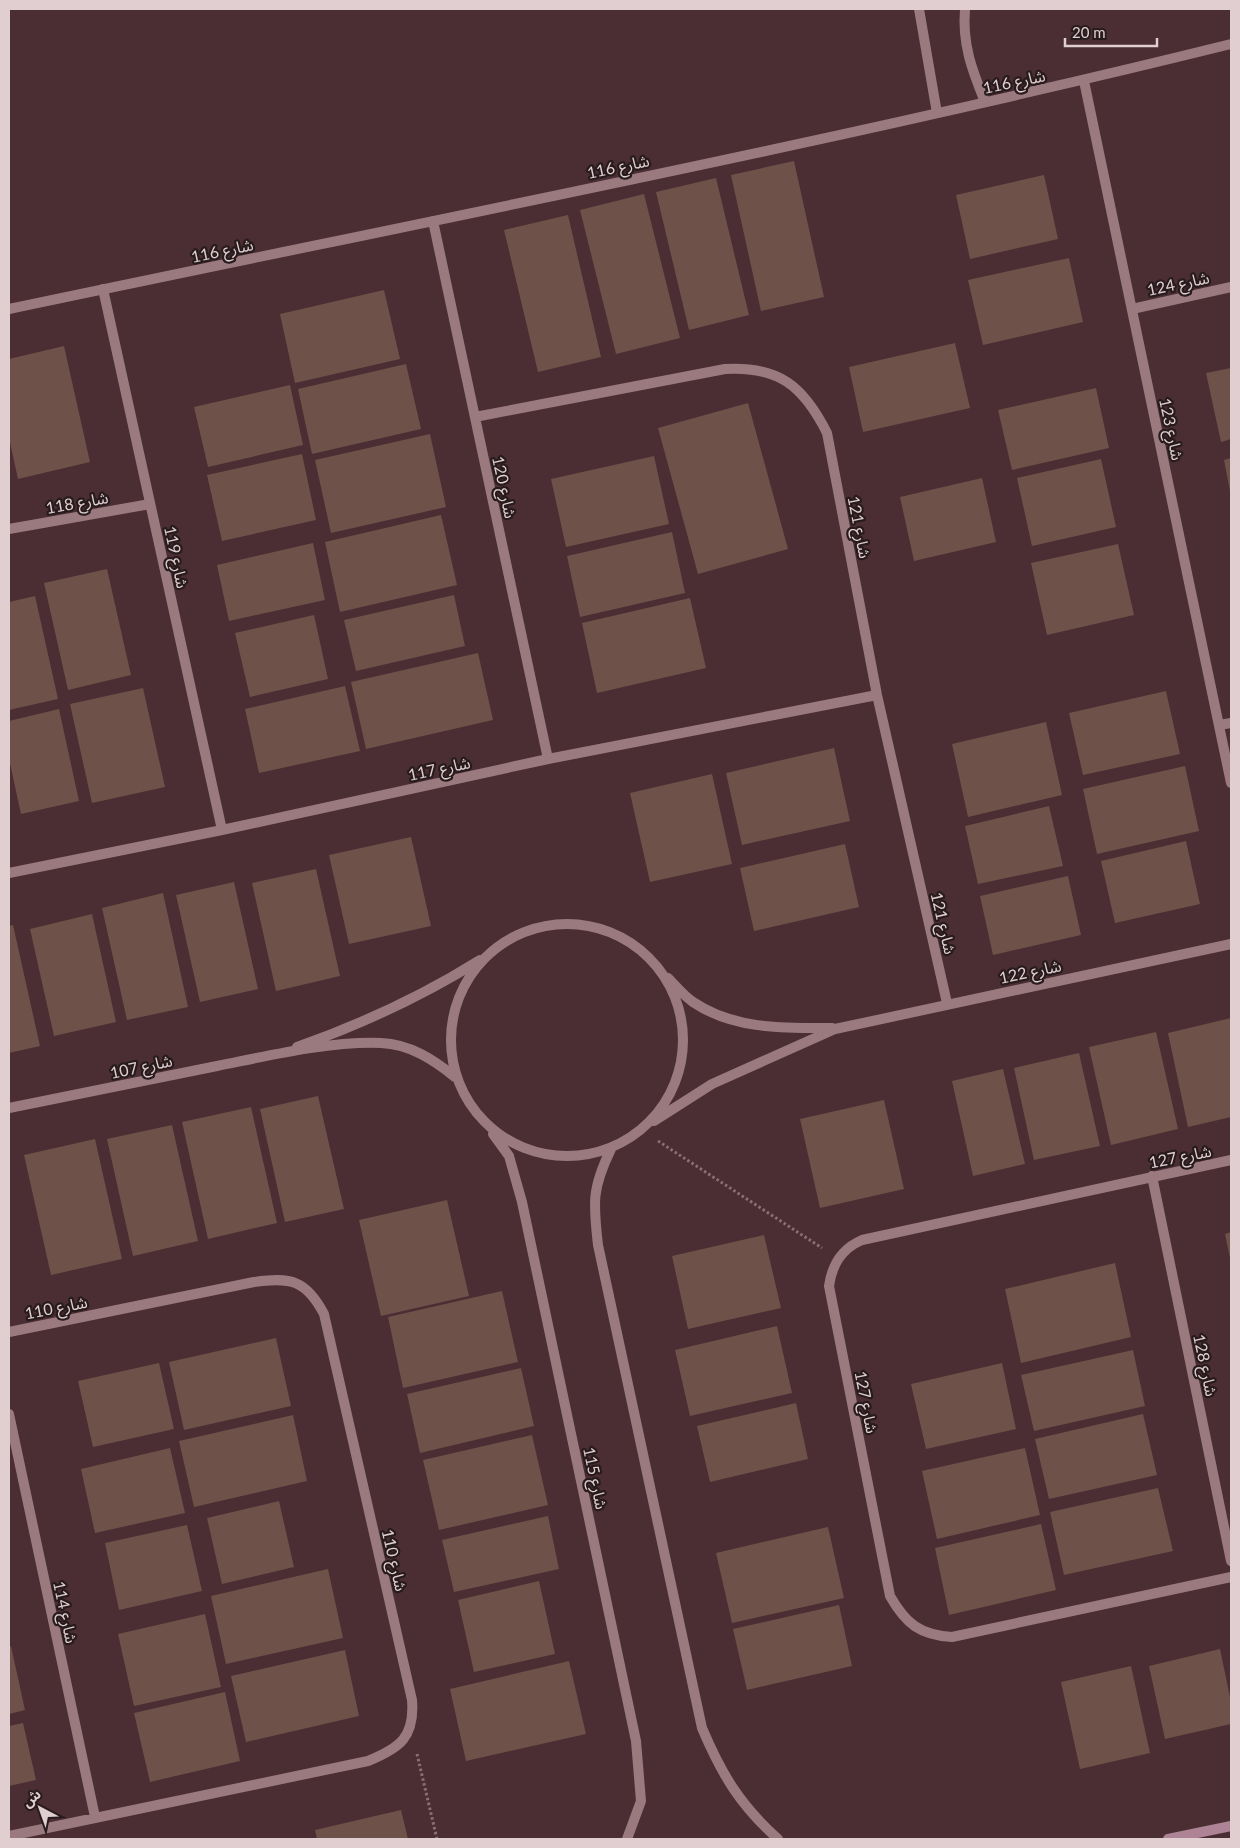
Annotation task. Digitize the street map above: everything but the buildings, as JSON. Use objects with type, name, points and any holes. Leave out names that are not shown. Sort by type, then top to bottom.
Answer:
[{"type":"main road","points":[[1168,1839],[1231,1826]]},
{"type":"street","points":[[919,9],[937,113]]},
{"type":"street","points":[[965,9],[965,47],[969,63],[985,102]]},
{"type":"street","name":"شارع 116","points":[[9,309],[433,221],[937,113],[1084,81],[1231,44]]},
{"type":"street","name":"شارع 123","points":[[1084,81],[1231,783]]},
{"type":"street","name":"شارع 120","points":[[433,221],[548,759]]},
{"type":"street","name":"شارع 124","points":[[1132,309],[1231,287]]},
{"type":"street","name":"شارع 119","points":[[103,289],[222,830]]},
{"type":"street","name":"شارع 121","points":[[475,417],[725,369],[747,368],[761,370],[788,382],[810,404],[827,433],[877,695],[946,1003]]},
{"type":"street","name":"شارع 118","points":[[9,530],[150,504]]},
{"type":"street","name":"شارع 117","points":[[9,873],[222,830],[548,759],[877,695]]},
{"type":"street","points":[[1219,725],[1231,723]]},
{"type":"street","name":"شارع 122","points":[[482,959],[516,934],[557,923],[598,926],[636,944],[693,1002],[737,1021],[762,1027],[835,1028]]},
{"type":"street","name":"شارع 122","points":[[611,1149],[712,1084],[835,1028],[1231,944]]},
{"type":"street","points":[[482,959],[459,994],[449,1035],[455,1077],[469,1106],[490,1129],[517,1146],[548,1156],[580,1156],[611,1149]]},
{"type":"street","name":"شارع 107","points":[[279,1053],[382,1014],[439,986],[482,959]]},
{"type":"street","points":[[641,1130],[669,1098],[683,1057],[682,1014],[665,974]]},
{"type":"street","name":"شارع 107","points":[[9,1108],[279,1053],[383,1043],[430,1057],[455,1077]]},
{"type":"street","name":"شارع 115","points":[[490,1129],[508,1156],[522,1202],[636,1741],[641,1801],[627,1839]]},
{"type":"street","points":[[611,1149],[598,1177],[594,1201],[598,1245],[702,1728],[730,1786],[753,1817],[778,1839]]},
{"type":"street","name":"شارع 127","points":[[1231,1160],[862,1240],[853,1243],[838,1258],[829,1286],[890,1596],[905,1618],[915,1627],[925,1633],[952,1637],[1231,1577]]},
{"type":"street","name":"شارع 128","points":[[1152,1176],[1231,1561]]},
{"type":"street","name":"شارع 110","points":[[9,1332],[276,1279],[293,1281],[308,1290],[324,1314],[412,1700],[413,1716],[411,1729]]},
{"type":"street","name":"شارع 114","points":[[9,1414],[95,1817]]},
{"type":"street","points":[[9,1836],[368,1761],[392,1748],[411,1729]]},
{"type":"path","points":[[641,1130],[838,1258]]},
{"type":"path","points":[[411,1729],[437,1839]]}]
